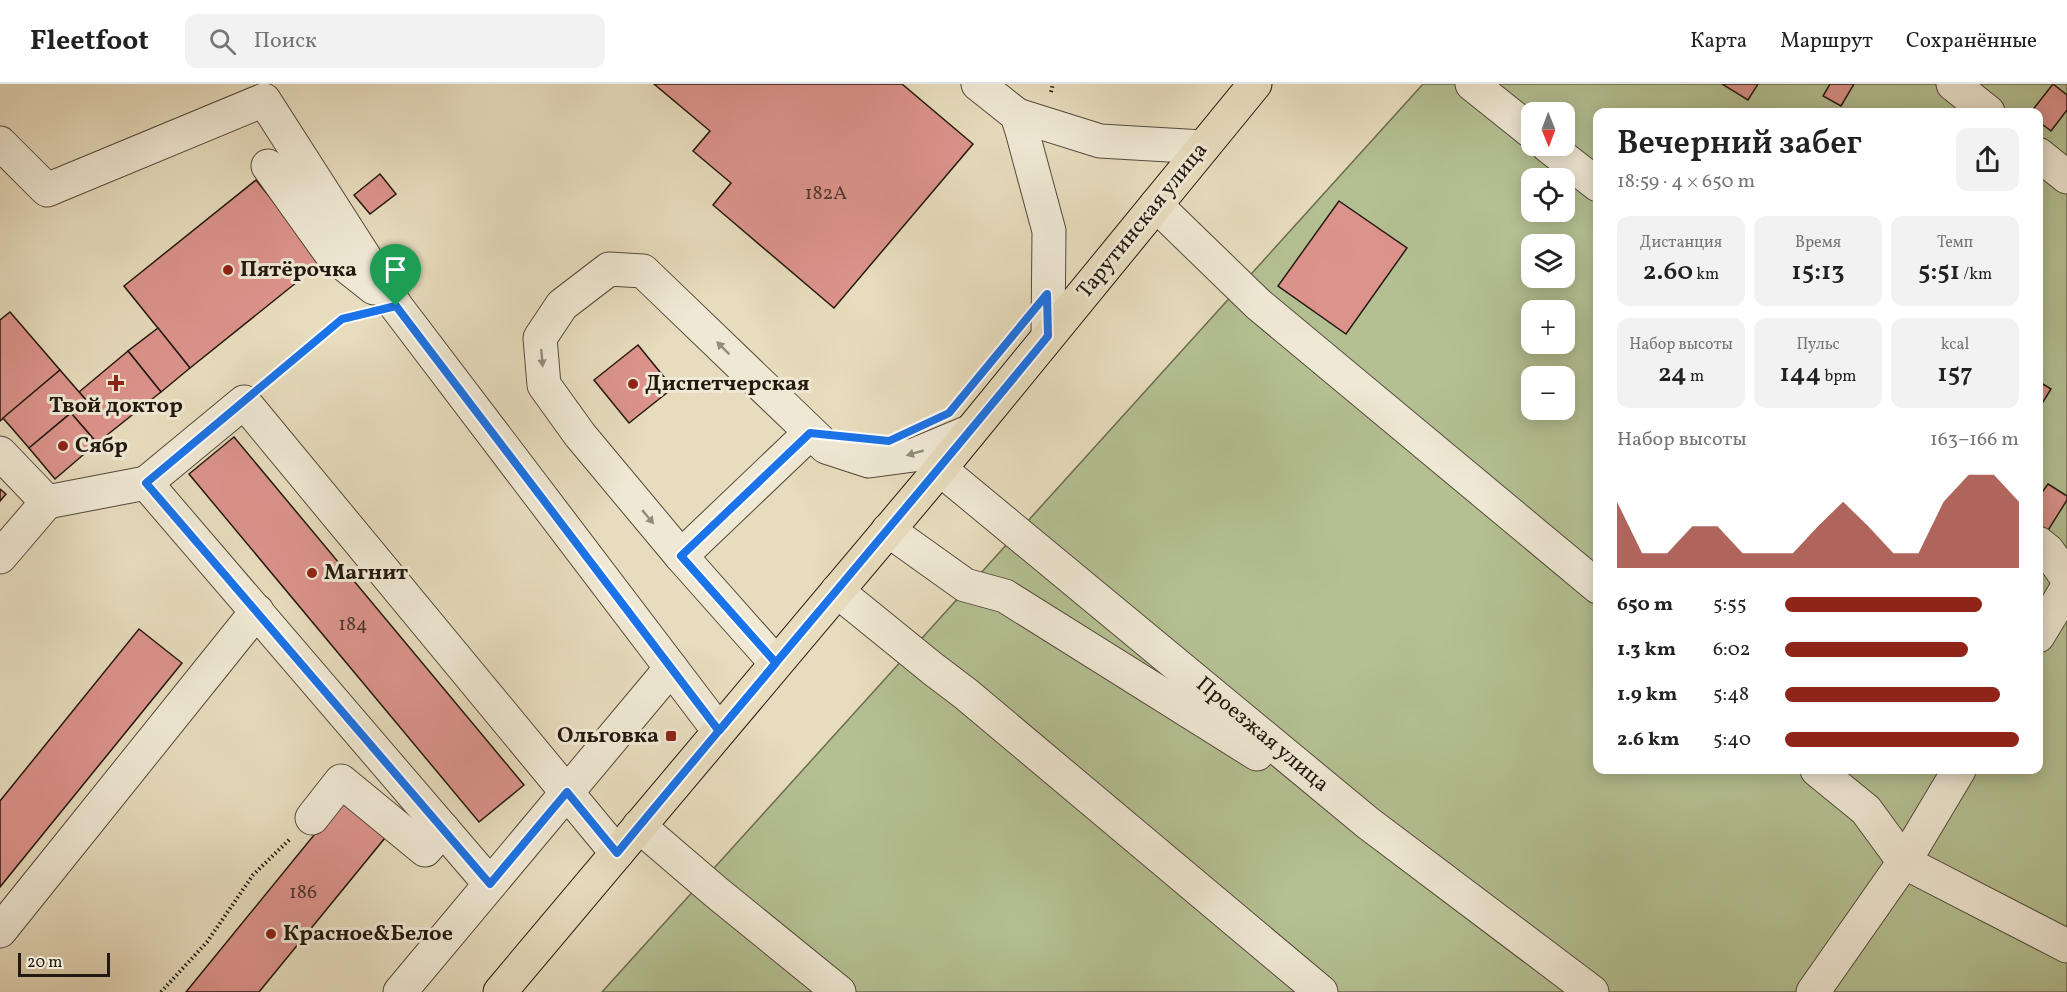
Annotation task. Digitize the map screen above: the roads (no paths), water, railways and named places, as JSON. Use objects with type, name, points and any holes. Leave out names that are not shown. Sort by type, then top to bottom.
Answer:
[{"type":"main road","name":"Тарутинская улица","points":[[500,992],[940,469],[1255,84]]},
{"type":"street","points":[[978,84],[1017,115],[1100,141],[1203,147]]},
{"type":"street","points":[[1473,84],[1521,123]]},
{"type":"street","points":[[1953,84],[1983,108]]},
{"type":"street","points":[[0,142],[46,190],[264,100],[396,306],[719,731]]},
{"type":"street","points":[[1017,115],[1049,231],[1048,336]]},
{"type":"street","points":[[1561,156],[1593,181]]},
{"type":"street","points":[[2043,158],[2067,177]]},
{"type":"street","points":[[268,166],[331,254],[396,306]]},
{"type":"street","points":[[1156,205],[1258,304],[1593,583]]},
{"type":"street","points":[[776,663],[681,556],[580,435],[544,385],[540,338],[562,305],[609,269],[642,271],[676,301],[826,447],[869,461],[914,455],[969,432]]},
{"type":"street","points":[[0,557],[47,502],[146,483],[244,402],[617,853]]},
{"type":"street","points":[[681,556],[810,433]]},
{"type":"street","points":[[0,453],[47,502]]},
{"type":"street","name":"Проезжая улица","points":[[940,469],[1368,823],[1592,992]]},
{"type":"street","points":[[146,483],[490,884]]},
{"type":"street","points":[[888,530],[965,585],[1005,596],[1368,823]]},
{"type":"street","points":[[2043,547],[2067,578]]},
{"type":"street","points":[[2043,628],[2067,588]]},
{"type":"street","points":[[837,591],[966,693],[1321,992]]},
{"type":"street","points":[[0,931],[257,611]]},
{"type":"street","points":[[400,992],[671,668]]},
{"type":"street","points":[[1822,774],[1866,810],[1904,862],[2067,945]]},
{"type":"street","points":[[1813,992],[1904,862],[1957,774]]},
{"type":"street","points":[[312,818],[341,781],[425,850],[443,829]]},
{"type":"street","points":[[639,826],[839,992]]},
{"type":"place","name":"Пятёрочка","points":[[228,270]]},
{"type":"place","name":"Твой доктор","points":[[116,383]]},
{"type":"place","name":"Диспетчерская","points":[[633,384]]},
{"type":"place","name":"Сябр","points":[[63,446]]},
{"type":"place","name":"Магнит","points":[[312,573]]},
{"type":"place","name":"Ольговка","points":[[671,736]]},
{"type":"place","name":"Красное&Белое","points":[[271,934]]}]
